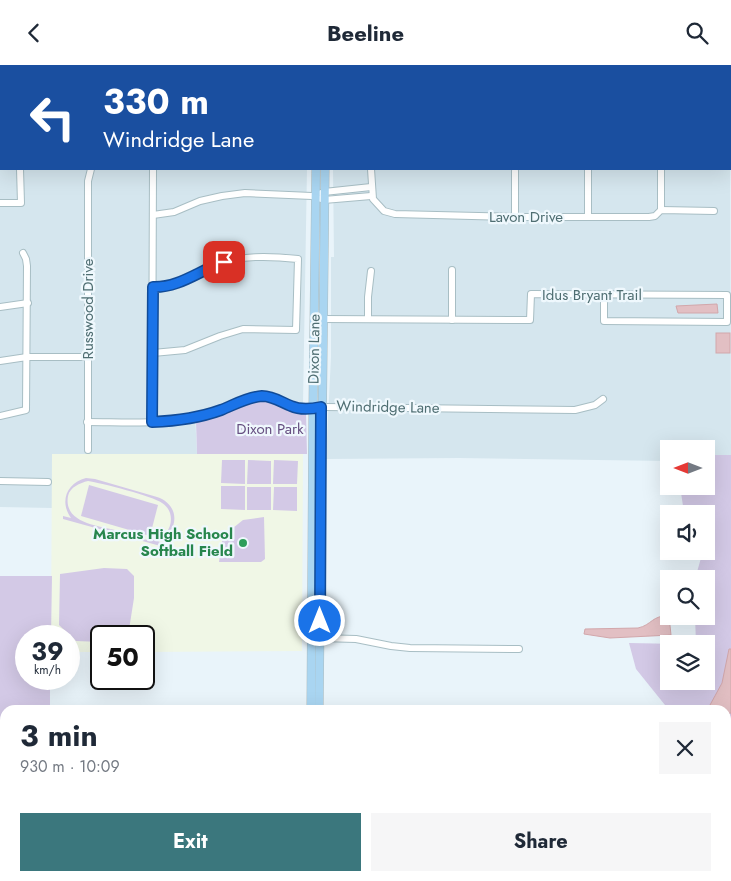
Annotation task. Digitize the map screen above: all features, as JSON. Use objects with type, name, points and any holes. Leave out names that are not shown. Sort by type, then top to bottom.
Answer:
[{"type":"main road","name":"Dixon Lane","points":[[311,705],[316,170]]},
{"type":"main road","name":"Dixon Lane","points":[[319,705],[325,170]]},
{"type":"street","points":[[0,203],[21,203],[20,170]]},
{"type":"street","name":"Russwood Drive","points":[[88,450],[88,181],[90,170]]},
{"type":"street","points":[[152,422],[154,170]]},
{"type":"street","points":[[153,215],[174,212],[200,201],[245,193],[372,196],[371,170]]},
{"type":"street","points":[[588,170],[588,217]]},
{"type":"street","points":[[661,170],[661,210]]},
{"type":"street","points":[[515,171],[515,217]]},
{"type":"street","points":[[324,196],[371,187]]},
{"type":"street","name":"Lavon Drive","points":[[372,196],[375,204],[384,211],[395,214],[515,217],[649,217],[655,216],[661,210],[714,211]]},
{"type":"street","points":[[0,416],[26,410],[28,303],[27,265],[22,253]]},
{"type":"street","points":[[153,287],[171,286],[214,265],[237,259],[262,257],[298,259],[296,330],[243,329],[185,350],[153,353]]},
{"type":"street","points":[[452,270],[452,320]]},
{"type":"street","points":[[368,319],[371,271]]},
{"type":"street","name":"Idus Bryant Trail","points":[[322,319],[530,320],[531,294],[727,295],[729,305]]},
{"type":"street","points":[[604,295],[604,321],[727,322],[729,305]]},
{"type":"street","points":[[0,307],[28,303]]},
{"type":"street","points":[[0,361],[27,357],[87,357]]},
{"type":"street","name":"Windridge Lane","points":[[88,422],[174,421],[203,416],[259,396],[279,400],[292,407],[313,409],[321,407],[575,409],[595,405],[603,399]]},
{"type":"street","points":[[0,481],[48,482]]},
{"type":"street","points":[[320,639],[356,639],[410,648],[519,649]]},
{"type":"shaded area","points":[[0,170],[307,170],[303,404],[269,391],[257,392],[220,408],[195,414],[197,454],[52,454],[52,508],[0,507]]},
{"type":"shaded area","points":[[333,170],[730,170],[731,455],[715,455],[715,440],[660,440],[660,461],[459,458],[326,459],[331,357],[331,257],[334,257]]},
{"type":"shaded area","points":[[717,304],[718,313],[678,313],[676,306]]},
{"type":"shaded area","points":[[716,333],[730,333],[730,353],[716,353]]},
{"type":"shaded area","points":[[52,454],[303,454],[302,651],[155,652],[155,625],[90,625],[90,652],[80,652],[80,625],[51,625]]},
{"type":"shaded area","points":[[659,617],[660,625],[670,625],[671,635],[610,638],[584,634],[585,629],[643,627]]},
{"type":"shaded area","points":[[729,649],[731,649],[731,705],[710,705],[722,683]]},
{"type":"green space","name":"Dixon Park","points":[[265,401],[306,413],[307,454],[197,454],[196,421]]},
{"type":"green space","points":[[715,455],[731,455],[731,705],[665,705],[636,669],[629,643],[660,644],[660,690],[715,690],[715,635],[696,635],[695,625],[715,625],[715,570],[698,570],[700,560],[715,560],[715,505],[683,505],[681,495],[715,495]]},
{"type":"green space","points":[[222,460],[245,460],[245,484],[221,483]]},
{"type":"green space","points":[[248,460],[271,461],[271,484],[247,484]]},
{"type":"green space","points":[[274,460],[298,461],[297,484],[273,484]]},
{"type":"green space","points":[[86,478],[95,479],[165,501],[173,512],[174,519],[170,532],[158,542],[165,544],[164,547],[63,519],[63,516],[71,518],[67,512],[65,499],[70,488],[79,480]],"holes":[[[88,481],[138,493],[162,503],[170,513],[171,519],[168,530],[159,538],[149,540],[94,525],[77,518],[71,513],[68,505],[68,496],[73,488]]]},
{"type":"green space","points":[[89,485],[158,505],[150,536],[81,516]]},
{"type":"green space","points":[[221,486],[245,486],[245,510],[221,509]]},
{"type":"green space","points":[[247,487],[271,487],[271,510],[247,510]]},
{"type":"green space","points":[[274,487],[297,487],[297,511],[273,510]]},
{"type":"green space","name":"Marcus High School Softball Field","points":[[264,517],[265,559],[261,562],[219,562],[223,536],[243,520]]},
{"type":"green space","points":[[104,568],[127,569],[134,576],[134,598],[130,625],[90,625],[90,642],[80,641],[80,625],[59,625],[60,574]]},
{"type":"green space","points":[[0,576],[52,576],[51,625],[15,625],[15,690],[50,690],[50,705],[0,705]]},
{"type":"place","name":"Marcus High School Softball Field","points":[[243,543]]},
{"type":"route","points":[[224,262],[171,286],[153,287],[152,422],[203,416],[259,396],[279,400],[292,407],[313,409],[321,407],[320,621]]}]
